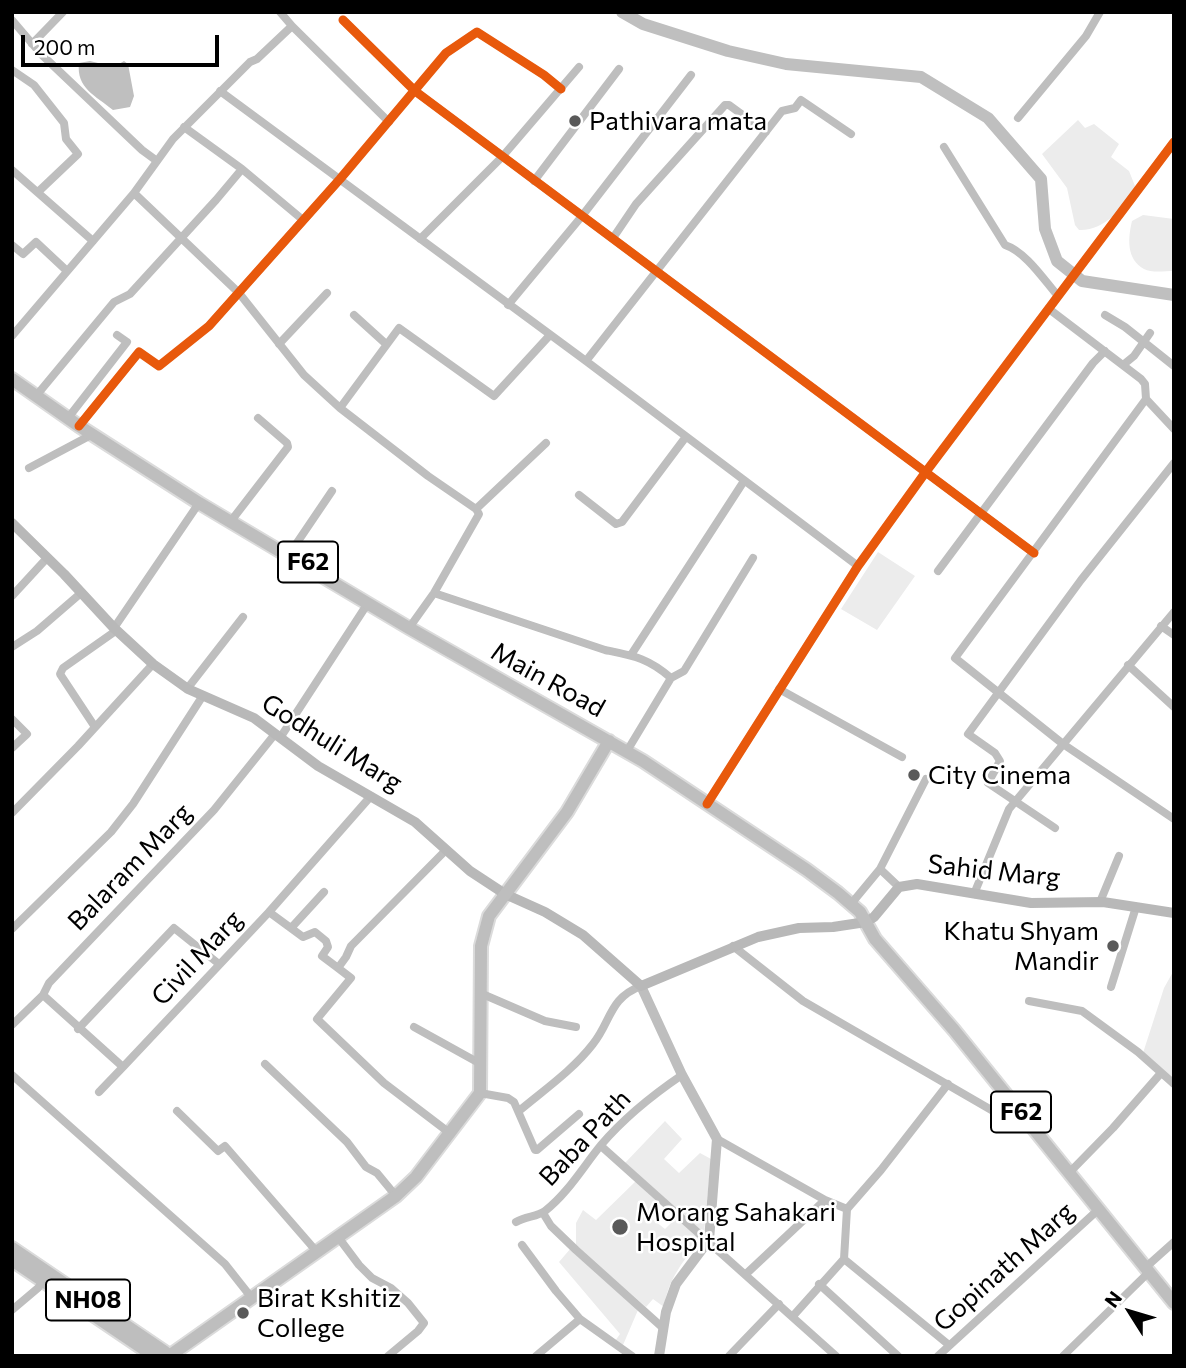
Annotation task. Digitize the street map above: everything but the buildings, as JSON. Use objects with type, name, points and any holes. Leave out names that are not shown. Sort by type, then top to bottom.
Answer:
[{"type":"main road","name":"Main Road","points":[[12,377],[93,435],[199,503],[232,520]]},
{"type":"main road","name":"Main Road","points":[[75,421],[232,520],[609,741]]},
{"type":"main road","name":"Godhuli Marg","points":[[13,524],[115,629],[153,664],[187,689],[254,718],[318,766],[415,822],[470,871],[505,894],[570,925],[641,986]]},
{"type":"main road","name":"Main Road","points":[[290,554],[410,626]]},
{"type":"main road","name":"F62","points":[[609,741],[807,870],[860,912],[875,940],[954,1030],[1174,1303]]},
{"type":"main road","points":[[165,1355],[396,1196],[416,1177],[451,1134],[480,1093],[481,946],[489,916],[567,812],[609,741]]},
{"type":"main road","name":"Sahid Marg","points":[[866,922],[874,917],[899,887],[917,884],[1031,903],[1100,902],[1174,913]]},
{"type":"main road","points":[[641,986],[758,937],[799,928],[866,922]]},
{"type":"main road","name":"NH08","points":[[12,1248],[46,1278]]},
{"type":"main road","name":"NH08","points":[[12,1261],[46,1278],[165,1355]]},
{"type":"street","points":[[32,44],[63,12]]},
{"type":"street","points":[[280,12],[388,122]]},
{"type":"street","points":[[1018,118],[1086,36],[1100,12]]},
{"type":"street","points":[[12,20],[32,44],[157,161]]},
{"type":"street","points":[[343,20],[415,91],[1034,553]]},
{"type":"street","points":[[12,336],[134,193],[184,127],[219,91],[292,26]]},
{"type":"street","points":[[75,421],[139,352],[156,366],[161,365],[209,326],[341,179],[446,52],[477,32],[561,89]]},
{"type":"street","points":[[420,239],[502,157],[579,67]]},
{"type":"street","points":[[12,69],[34,85],[64,123],[66,139],[78,154],[38,192]]},
{"type":"street","points":[[534,181],[620,69]]},
{"type":"street","points":[[508,304],[582,216],[691,75]]},
{"type":"street","points":[[219,91],[586,361],[858,566]]},
{"type":"street","points":[[586,361],[782,111],[795,108],[801,100],[851,134]]},
{"type":"street","points":[[613,239],[636,204],[725,105],[729,105],[766,132]]},
{"type":"street","points":[[184,127],[242,169],[303,220]]},
{"type":"street","points":[[707,804],[858,566],[925,472],[1174,142]]},
{"type":"street","points":[[944,146],[1005,245],[1024,258],[1060,293]]},
{"type":"street","points":[[37,394],[114,302],[131,295],[242,169]]},
{"type":"street","points":[[12,170],[93,241]]},
{"type":"street","points":[[134,193],[239,293],[304,375],[340,408],[428,476],[476,509],[479,514],[435,593],[410,626]]},
{"type":"street","points":[[12,245],[23,254],[36,242],[67,271]]},
{"type":"street","points":[[279,344],[327,293]]},
{"type":"street","points":[[1049,309],[1145,384],[1146,399],[1174,429]]},
{"type":"street","points":[[1105,314],[1174,366]]},
{"type":"street","points":[[354,315],[387,344]]},
{"type":"street","points":[[340,408],[399,328],[494,396],[550,335]]},
{"type":"street","points":[[1123,365],[1134,356],[1150,334]]},
{"type":"street","points":[[75,421],[127,342],[117,335]]},
{"type":"street","points":[[938,571],[1093,363],[1105,351]]},
{"type":"street","points":[[1146,399],[955,658],[1063,744],[1174,819]]},
{"type":"street","points":[[232,520],[288,447],[288,443],[258,418]]},
{"type":"street","points":[[29,468],[93,435]]},
{"type":"street","points":[[579,495],[616,524],[622,522],[685,438]]},
{"type":"street","points":[[476,509],[545,443]]},
{"type":"street","points":[[1055,828],[988,783],[1000,761],[995,753],[968,734],[1081,580],[1174,463]]},
{"type":"street","points":[[631,655],[744,481]]},
{"type":"street","points":[[290,554],[332,491]]},
{"type":"street","points":[[95,727],[60,674],[63,668],[115,629],[199,503]]},
{"type":"street","points":[[12,596],[47,558]]},
{"type":"street","points":[[627,751],[671,678],[684,671],[753,558]]},
{"type":"street","points":[[12,647],[37,631],[81,593]]},
{"type":"street","points":[[435,593],[605,650],[631,655],[653,663],[671,678]]},
{"type":"street","name":"Balaram Marg","points":[[14,1020],[43,995],[49,983],[214,810],[277,736],[368,603]]},
{"type":"street","points":[[974,894],[1005,817],[1016,801],[1174,612]]},
{"type":"street","points":[[187,689],[243,617]]},
{"type":"street","points":[[1161,626],[1174,635]]},
{"type":"street","points":[[12,813],[153,664]]},
{"type":"street","points":[[1128,665],[1174,707]]},
{"type":"street","points":[[779,689],[902,757]]},
{"type":"street","points":[[12,929],[111,832],[133,804],[202,697]]},
{"type":"street","points":[[12,719],[27,734],[12,748]]},
{"type":"street","points":[[851,904],[880,869],[926,779]]},
{"type":"street","name":"Civil Marg","points":[[99,1092],[270,912],[371,796]]},
{"type":"street","points":[[338,968],[351,946],[446,850]]},
{"type":"street","points":[[1100,902],[1119,856]]},
{"type":"street","points":[[880,869],[899,887]]},
{"type":"street","points":[[292,927],[324,892]]},
{"type":"street","points":[[1111,987],[1136,906]]},
{"type":"street","points":[[270,912],[303,937],[315,932],[326,941],[328,947],[322,956],[351,978],[320,1012],[317,1019],[319,1023],[384,1083],[451,1134]]},
{"type":"street","points":[[78,1029],[174,928],[219,964]]},
{"type":"street","points":[[733,946],[803,1001],[1019,1126],[1028,1121]]},
{"type":"street","points":[[519,1111],[573,1065],[595,1042],[611,1009],[622,997],[641,986],[682,1074],[717,1139],[825,1200],[847,1209]]},
{"type":"street","points":[[481,993],[545,1021],[576,1027]]},
{"type":"street","points":[[43,995],[123,1067]]},
{"type":"street","points":[[1029,1001],[1082,1011],[1138,1052],[1174,1084]]},
{"type":"street","points":[[414,1027],[479,1063]]},
{"type":"street","points":[[265,1064],[347,1142],[366,1167],[377,1173],[396,1196]]},
{"type":"street","points":[[1069,1173],[1161,1073]]},
{"type":"street","name":"Baba Path","points":[[516,1222],[526,1216],[543,1213],[566,1190],[601,1146],[644,1104],[682,1074]]},
{"type":"street","points":[[12,1075],[225,1264],[251,1297]]},
{"type":"street","points":[[793,1316],[844,1259],[847,1209],[948,1084]]},
{"type":"street","points":[[480,1093],[509,1098],[519,1111],[533,1148],[537,1150],[579,1114]]},
{"type":"street","points":[[177,1111],[218,1151],[225,1146],[317,1252]]},
{"type":"street","points":[[659,1356],[666,1312],[676,1284],[709,1240],[717,1139]]},
{"type":"street","points":[[601,1146],[835,1355]]},
{"type":"street","points":[[746,1274],[825,1200]]},
{"type":"street","name":"Gopinath Marg","points":[[938,1356],[1099,1209]]},
{"type":"street","points":[[543,1213],[551,1226],[576,1250],[663,1328]]},
{"type":"street","points":[[338,1237],[359,1265],[372,1278],[391,1288],[408,1303],[424,1323],[395,1354]]},
{"type":"street","points":[[1063,1356],[1174,1242]]},
{"type":"street","points":[[522,1245],[580,1319],[632,1356]]},
{"type":"street","points":[[844,1259],[949,1345]]},
{"type":"street","points":[[12,1310],[46,1278]]},
{"type":"street","points":[[819,1284],[898,1356]]},
{"type":"street","points":[[729,1356],[779,1304]]},
{"type":"street","points":[[536,1356],[580,1319]]},
{"type":"shaded area","points":[[90,61],[114,67],[124,61],[128,64],[134,96],[130,107],[113,110],[88,91],[81,79],[79,63]]},
{"type":"shaded area","points":[[1078,120],[1085,128],[1094,124],[1119,144],[1111,157],[1129,171],[1137,191],[1105,223],[1079,230],[1075,225],[1067,188],[1042,154]]},
{"type":"shaded area","points":[[1143,215],[1174,219],[1174,271],[1147,270],[1134,260],[1129,241],[1132,221]]},
{"type":"shaded area","points":[[878,552],[915,576],[877,630],[841,609]]},
{"type":"shaded area","points":[[1174,970],[1174,1081],[1143,1053],[1164,988]]},
{"type":"shaded area","points":[[665,1121],[682,1139],[664,1159],[679,1173],[700,1153],[711,1159],[704,1233],[625,1163]]},
{"type":"shaded area","points":[[638,1179],[658,1198],[646,1214],[665,1229],[678,1216],[701,1239],[673,1279],[664,1307],[653,1299],[646,1307],[576,1246],[576,1223],[583,1210],[596,1220]]},
{"type":"shaded area","points":[[571,1248],[638,1310],[623,1345],[615,1341],[620,1334],[559,1262]]},
{"type":"waterway","points":[[622,12],[643,24],[728,51],[786,64],[921,77],[988,118],[1041,179],[1045,229],[1057,261],[1082,281],[1174,295]]},
{"type":"cycle path","points":[[343,20],[415,91],[1034,553]]},
{"type":"cycle path","points":[[79,426],[139,352],[159,366],[209,326],[340,179],[446,53],[477,32],[561,89]]},
{"type":"cycle path","points":[[707,804],[858,566],[1174,142]]},
{"type":"place","name":"Pathivara mata","points":[[575,121]]},
{"type":"place","name":"City Cinema","points":[[914,775]]},
{"type":"place","name":"Khatu Shyam Mandir","points":[[1113,946]]},
{"type":"place","name":"Morang Sahakari Hospital","points":[[620,1227]]},
{"type":"place","name":"Birat Kshitiz College","points":[[243,1313]]}]
